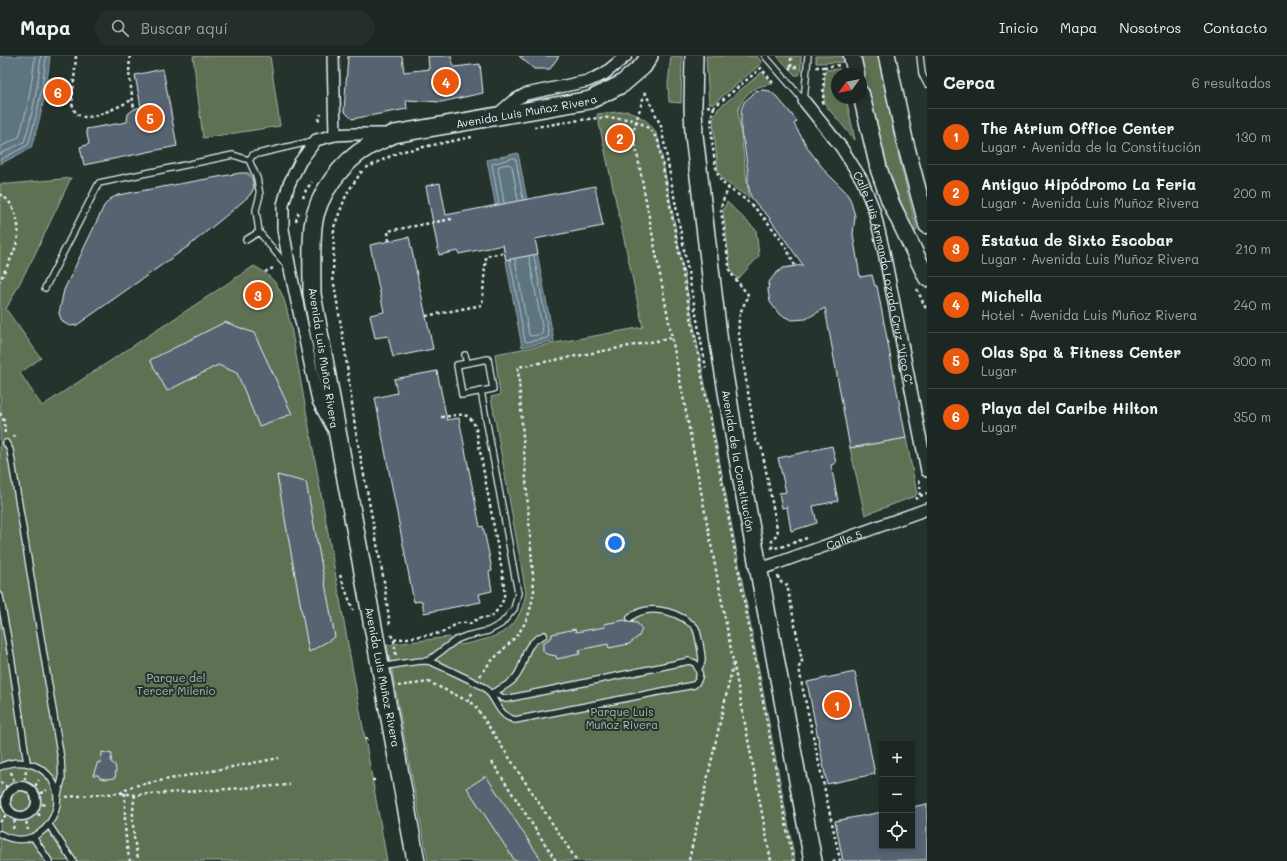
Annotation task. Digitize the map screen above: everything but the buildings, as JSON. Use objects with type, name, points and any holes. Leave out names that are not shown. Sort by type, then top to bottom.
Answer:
[{"type":"main road","name":"Avenida Luis Muñoz Rivera","points":[[416,861],[312,294],[314,225],[318,207],[333,179],[351,160],[368,147],[394,134],[590,100],[622,84],[643,66],[649,56]]},
{"type":"main road","name":"Avenida de la Constitución","points":[[694,56],[694,135],[719,343],[738,459],[768,566],[813,861]]},
{"type":"main road","points":[[850,68],[852,56]]},
{"type":"main road","points":[[887,56],[905,142],[927,225]]},
{"type":"main road","points":[[863,104],[879,170],[890,201],[927,278]]},
{"type":"street","points":[[333,56],[335,135]]},
{"type":"street","points":[[497,115],[513,101],[526,94],[588,81],[604,74],[626,56]]},
{"type":"street","name":"Calle Luis Armando Lozada Cruz \"Vico C\"","points":[[804,101],[841,147],[862,180],[874,210],[884,252],[922,473]]},
{"type":"street","points":[[338,438],[318,401],[283,229],[284,205],[289,184],[300,162],[316,140],[335,135],[394,134]]},
{"type":"street","name":"Calle 5","points":[[768,566],[927,509]]},
{"type":"street","points":[[17,788],[32,791],[35,796],[36,803],[33,810],[29,814],[19,816],[12,814],[4,804],[17,788]]},
{"type":"lane","points":[[765,56],[804,101]]},
{"type":"lane","points":[[804,101],[808,56]]},
{"type":"lane","points":[[920,56],[922,74],[927,84]]},
{"type":"lane","points":[[249,160],[254,155],[316,140]]},
{"type":"lane","points":[[45,288],[99,183],[233,155],[249,160]]},
{"type":"lane","points":[[249,160],[256,178],[260,195],[256,210],[259,232],[290,269]]},
{"type":"lane","points":[[246,240],[259,232]]},
{"type":"lane","points":[[465,355],[467,363]]},
{"type":"lane","points":[[488,359],[493,389],[462,395],[457,365],[467,363],[488,359]]},
{"type":"lane","points":[[381,667],[428,661],[456,640],[488,631],[502,624],[514,609],[518,593],[481,391]]},
{"type":"lane","points":[[0,834],[17,839],[33,837],[42,832],[49,825],[56,811],[57,798],[62,779],[61,759],[10,450],[6,443]]},
{"type":"lane","points":[[0,596],[28,763]]},
{"type":"lane","points":[[630,618],[636,613],[650,611],[667,611],[682,617],[695,627],[701,649],[702,661],[698,668]]},
{"type":"lane","points":[[490,694],[514,679],[523,664],[526,650],[533,641],[544,635]]},
{"type":"lane","points":[[428,661],[484,688],[496,702],[501,712],[508,718],[515,720],[694,685],[699,680],[700,674],[695,663],[689,661],[506,699],[498,695],[490,694]]},
{"type":"lane","points":[[0,767],[15,762],[28,763],[44,771],[52,781],[57,798]]},
{"type":"lane","points":[[49,825],[73,861]]},
{"type":"lane","points":[[33,837],[49,861]]},
{"type":"path","points":[[76,56],[72,104],[76,114],[85,117],[97,114],[119,107],[133,99]]},
{"type":"path","points":[[130,56],[129,73],[134,109]]},
{"type":"path","points":[[790,67],[791,56]]},
{"type":"path","points":[[824,67],[842,65],[845,68]]},
{"type":"path","points":[[645,92],[633,132],[771,861]]},
{"type":"path","points":[[714,107],[711,124],[716,172],[729,188],[747,201],[764,218],[792,256],[795,266]]},
{"type":"path","points":[[531,127],[597,118],[618,118],[632,120],[643,124],[652,132],[658,141],[793,861]]},
{"type":"path","points":[[441,417],[458,414],[468,415],[473,420],[476,429],[502,571],[505,592],[503,602],[499,610],[491,617],[479,618],[470,624],[465,622],[457,623],[448,631],[441,633],[394,640],[391,635],[384,581],[355,427],[345,350],[333,278],[334,227],[347,193],[364,169],[377,161],[399,152],[477,136]]},
{"type":"path","points":[[729,188],[722,203],[721,210],[730,272],[749,296],[741,309],[738,321],[739,336],[756,442],[757,444],[761,445],[778,533],[772,540],[772,548],[768,566],[779,581],[787,585],[802,661],[799,667],[802,684],[840,860],[832,861]]},
{"type":"path","points":[[0,194],[10,202],[18,220],[19,230],[18,242],[0,281]]},
{"type":"path","points":[[390,241],[388,231],[452,219]]},
{"type":"path","points":[[426,316],[482,305],[486,256],[505,253]]},
{"type":"path","points":[[266,272],[272,268]]},
{"type":"path","points":[[468,701],[481,674],[490,662],[517,635],[527,618],[534,591],[518,367],[672,338]]},
{"type":"path","points":[[0,413],[4,421],[6,443]]},
{"type":"path","points":[[6,443],[18,434]]},
{"type":"path","points":[[920,496],[922,473]]},
{"type":"path","points":[[910,501],[927,494]]},
{"type":"path","points":[[772,548],[781,547],[809,537]]},
{"type":"path","points":[[689,860],[734,663]]},
{"type":"path","points":[[385,688],[429,682],[474,704],[577,861]]},
{"type":"path","points":[[365,739],[370,738]]},
{"type":"path","points":[[120,793],[133,786],[279,758]]},
{"type":"path","points":[[492,762],[556,861]]},
{"type":"path","points":[[17,788],[28,763]]},
{"type":"path","points":[[8,764],[17,788]]},
{"type":"path","points":[[32,791],[44,771]]},
{"type":"path","points":[[372,780],[378,780]]},
{"type":"path","points":[[0,782],[17,788]]},
{"type":"path","points":[[57,798],[120,793],[135,795],[290,786]]},
{"type":"path","points":[[125,793],[125,828],[130,861]]},
{"type":"path","points":[[135,795],[133,804],[133,823],[139,861]]},
{"type":"path","points":[[0,822],[4,804]]},
{"type":"green space","points":[[193,56],[270,56],[280,126],[203,138]]},
{"type":"green space","points":[[671,56],[682,56],[681,103],[669,102],[668,84]]},
{"type":"green space","points":[[706,56],[757,56],[762,63],[713,104],[709,103]]},
{"type":"green space","points":[[777,56],[801,56],[801,71],[799,75],[795,75]]},
{"type":"green space","points":[[816,56],[845,56],[846,62],[816,63]]},
{"type":"green space","points":[[860,56],[878,56],[901,166],[917,230],[914,233],[891,179],[877,133],[867,88],[867,68],[863,68]]},
{"type":"green space","points":[[825,70],[831,70],[831,104],[847,104],[855,140],[826,106],[824,100]]},
{"type":"green space","points":[[762,72],[773,84],[755,88],[743,100],[738,111],[749,198],[723,180],[718,171],[713,120],[718,109]]},
{"type":"green space","name":"Parque Luis Muñoz Rivera","points":[[628,111],[639,116],[651,125],[659,140],[795,861],[428,861],[387,645],[449,637],[461,645],[495,636],[504,631],[518,617],[526,593],[491,397],[500,395],[495,354],[643,327],[597,114]]},
{"type":"green space","name":"Parque del Tercer Milenio","points":[[71,178],[34,256],[6,309],[41,358],[20,373],[42,406],[254,266],[271,278],[284,299],[291,327],[387,861],[0,861],[0,184]]},
{"type":"green space","points":[[727,202],[756,230],[759,256],[738,279],[731,272],[723,211]]},
{"type":"green space","points":[[906,438],[917,494],[865,515],[850,448]]},
{"type":"water","points":[[0,56],[50,56],[43,103],[31,148],[0,164]]},
{"type":"water","points":[[518,153],[554,341],[522,347],[487,160]]},
{"type":"place","name":"Michella","points":[[446,82]]},
{"type":"place","name":"Playa del Caribe Hilton","points":[[58,92]]},
{"type":"place","name":"Olas Spa & Fitness Center","points":[[150,118]]},
{"type":"place","name":"Antiguo Hipódromo La Feria","points":[[620,138]]},
{"type":"place","name":"Estatua de Sixto Escobar","points":[[258,295]]},
{"type":"place","name":"The Atrium Office Center","points":[[837,705]]}]
